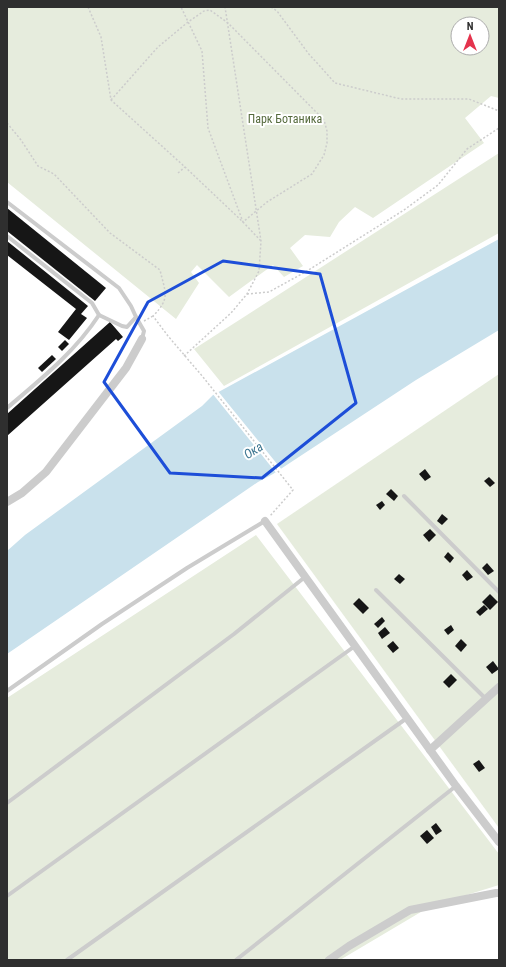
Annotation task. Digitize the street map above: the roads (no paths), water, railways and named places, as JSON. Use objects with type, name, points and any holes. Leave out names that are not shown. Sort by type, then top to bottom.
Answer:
[{"type":"street","points":[[7,502],[22,493],[46,472],[126,368],[142,339]]},
{"type":"street","points":[[265,521],[456,786],[499,842]]},
{"type":"street","points":[[430,750],[499,687]]},
{"type":"street","points":[[329,960],[348,946],[410,910],[499,893]]},
{"type":"lane","points":[[7,202],[119,288],[144,331],[142,339]]},
{"type":"lane","points":[[7,236],[92,304],[99,315],[127,327],[136,317]]},
{"type":"lane","points":[[7,408],[66,356],[99,315]]},
{"type":"lane","points":[[404,496],[499,592]]},
{"type":"lane","points":[[7,692],[102,624],[187,568],[265,521]]},
{"type":"lane","points":[[7,803],[234,634],[305,577]]},
{"type":"lane","points":[[376,590],[486,699]]},
{"type":"lane","points":[[7,896],[355,646]]},
{"type":"lane","points":[[68,960],[407,718]]},
{"type":"lane","points":[[236,960],[456,786]]},
{"type":"water","name":"Ока","points":[[499,239],[499,330],[416,380],[273,474],[258,482],[7,654],[7,551],[25,535],[202,406],[213,395]]},
{"type":"park label","name":"Парк Ботаника","points":[[285,119]]}]
